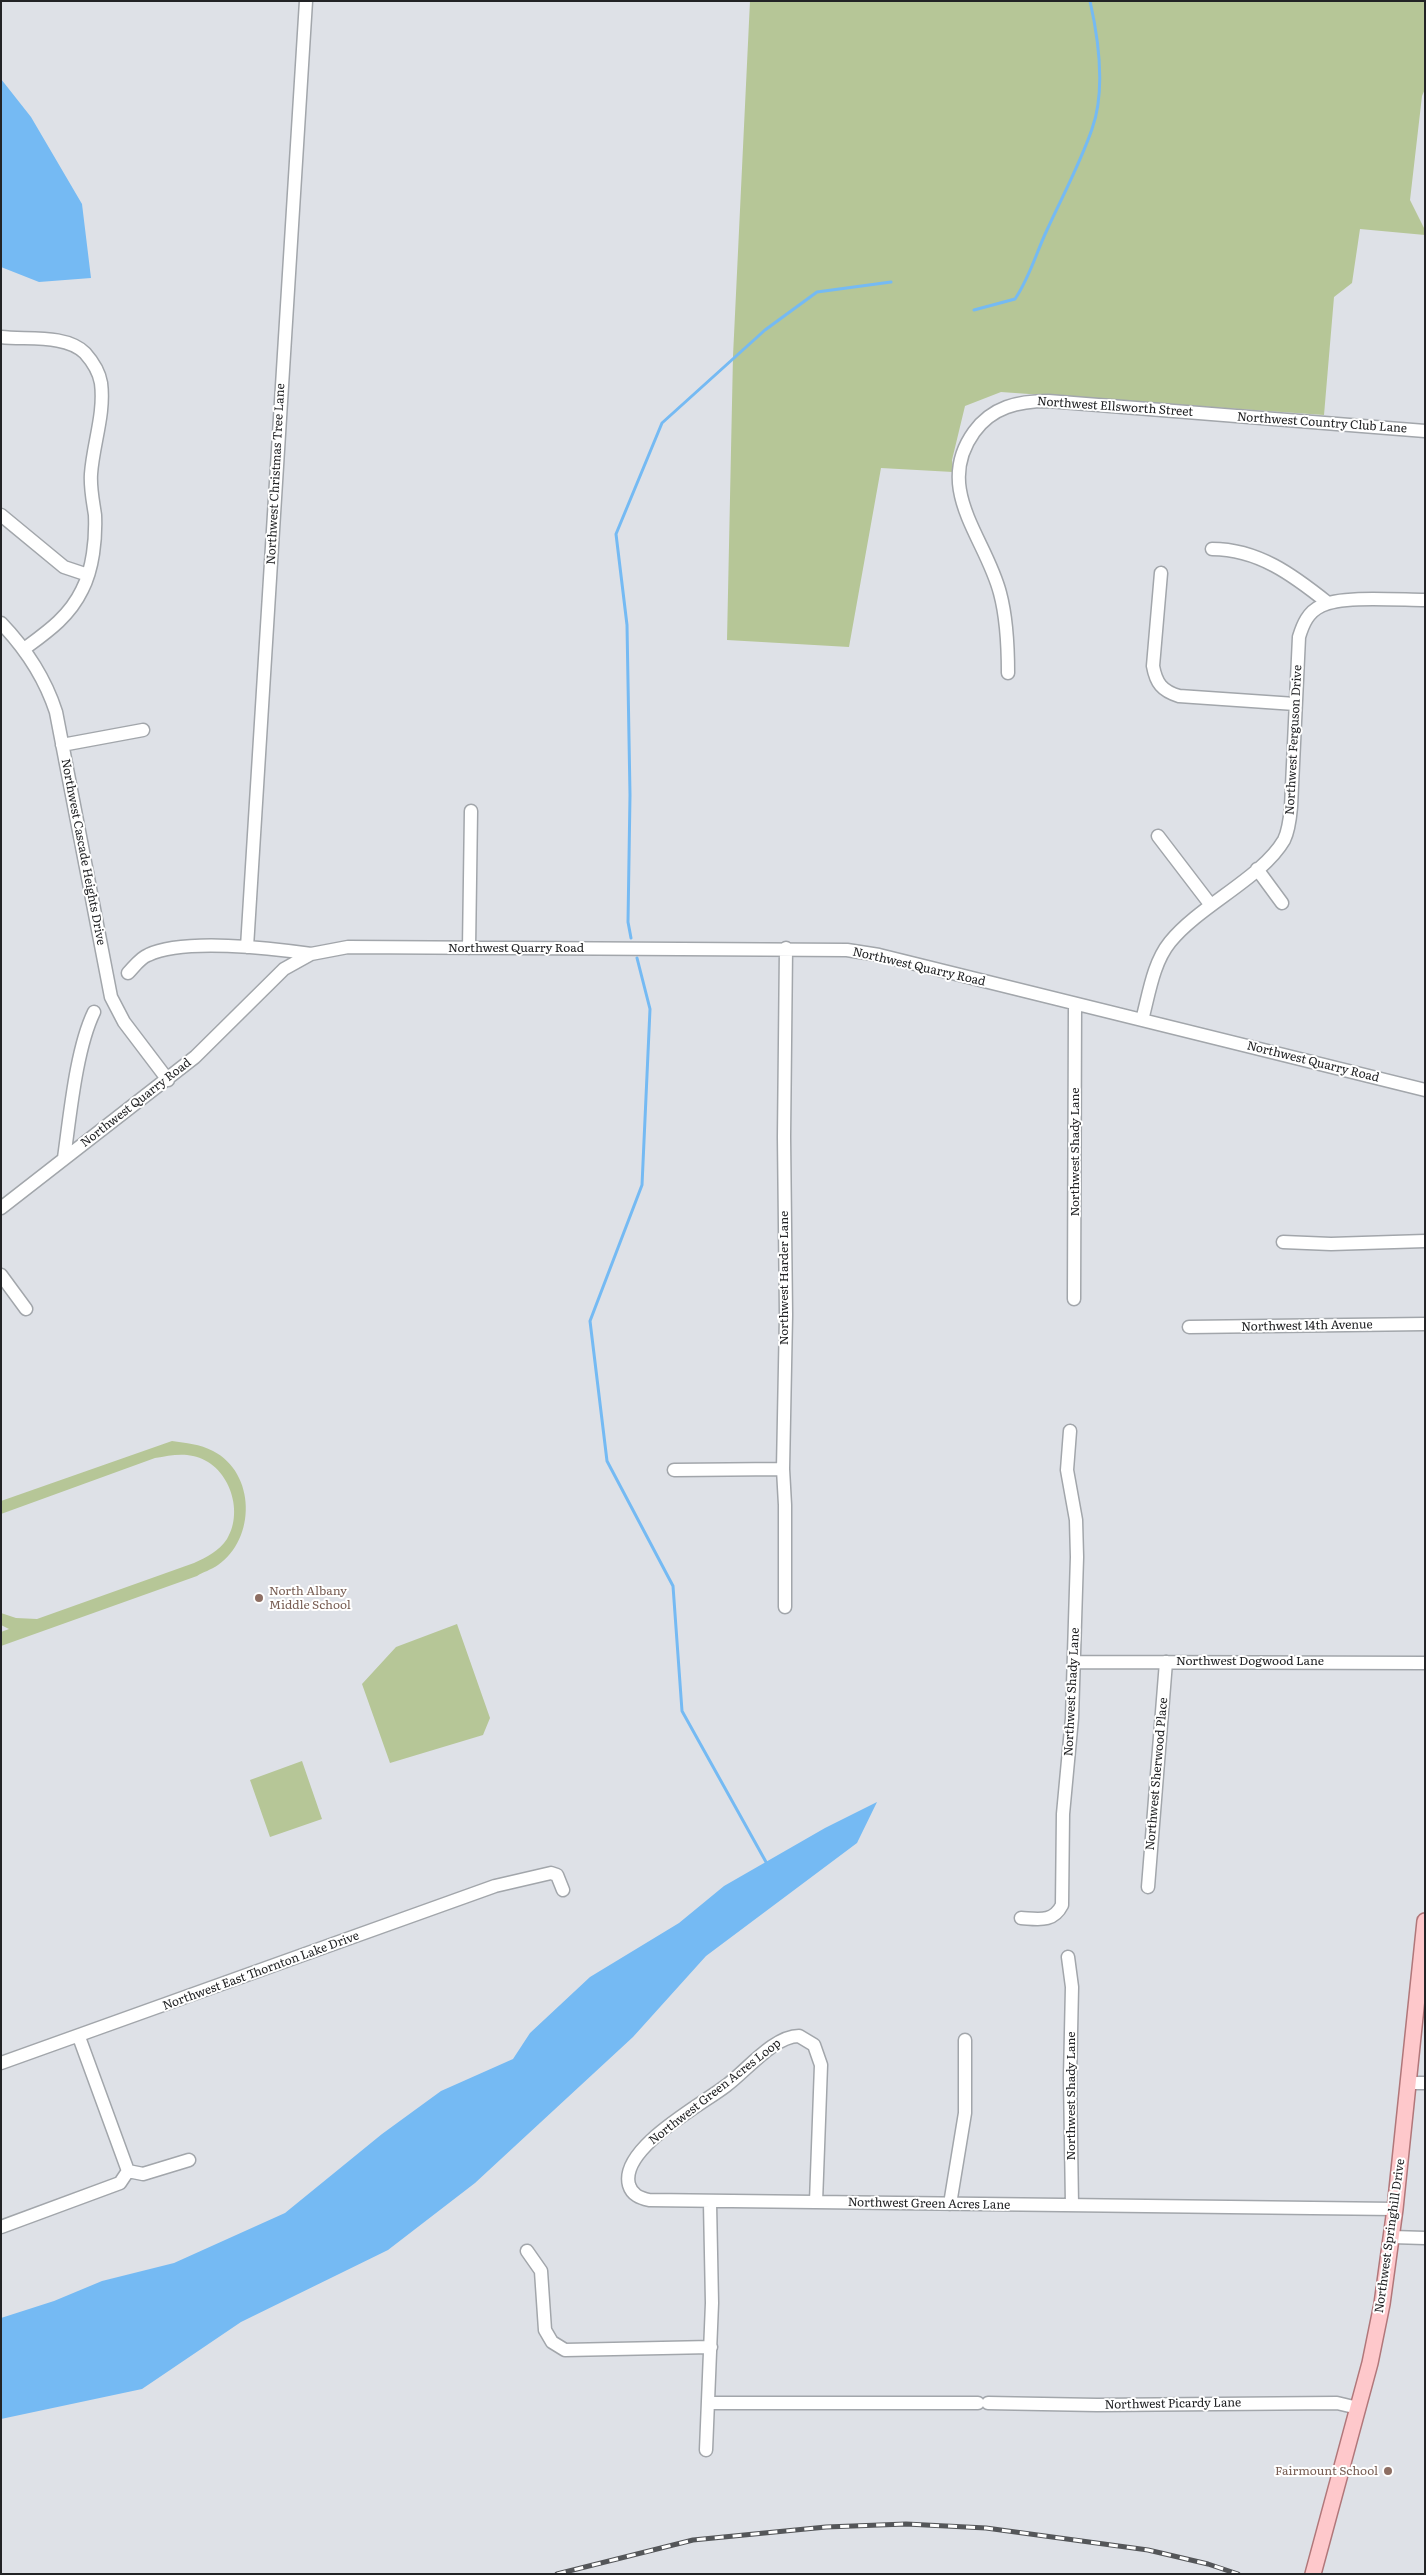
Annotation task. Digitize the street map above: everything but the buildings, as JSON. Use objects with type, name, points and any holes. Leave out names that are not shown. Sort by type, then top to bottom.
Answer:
[{"type":"main road","name":"Northwest Springhill Drive","points":[[1313,2574],[1358,2408],[1382,2304],[1392,2237],[1424,1931]]},
{"type":"street","name":"Northwest Christmas Tree Lane","points":[[247,947],[306,1]]},
{"type":"street","points":[[1,337],[66,342],[84,352],[98,371],[101,399],[90,486],[95,528],[88,575],[73,607],[60,622],[24,649]]},
{"type":"street","name":"Northwest Ellsworth Street","points":[[1008,673],[1007,633],[1000,593],[986,555],[968,519],[958,486],[958,471],[962,454],[979,425],[1004,406],[1031,401],[1220,415]]},
{"type":"street","name":"Northwest Country Club Lane","points":[[1220,415],[1425,431]]},
{"type":"street","points":[[1,515],[64,566],[88,575]]},
{"type":"street","points":[[1212,549],[1232,549],[1260,558],[1294,575],[1328,603],[1425,600]]},
{"type":"street","points":[[1161,573],[1152,666],[1160,687],[1169,693],[1179,696],[1296,704]]},
{"type":"street","name":"Northwest Ferguson Drive","points":[[1142,1020],[1151,983],[1162,954],[1180,931],[1210,904],[1257,869],[1284,839],[1289,824],[1298,653],[1303,624],[1310,614],[1328,603]]},
{"type":"street","name":"Northwest Cascade Heights Drive","points":[[1,623],[24,649],[51,698],[62,745],[111,997],[124,1022],[168,1080]]},
{"type":"street","points":[[62,745],[143,730]]},
{"type":"street","points":[[469,948],[471,810]]},
{"type":"street","points":[[1158,836],[1210,904]]},
{"type":"street","points":[[1257,869],[1282,903]]},
{"type":"street","name":"Northwest Quarry Road","points":[[128,973],[146,956],[165,949],[247,947],[311,954],[348,948],[830,948],[879,956],[1425,1090]]},
{"type":"street","name":"Northwest Harder Lane","points":[[785,1607],[783,1469],[786,1315],[784,1127],[786,948]]},
{"type":"street","name":"Northwest Quarry Road","points":[[1,1208],[168,1080],[211,1042],[274,978],[311,954]]},
{"type":"street","name":"Northwest Shady Lane","points":[[1074,1300],[1075,1004]]},
{"type":"street","points":[[64,1158],[72,1098],[87,1031],[94,1012]]},
{"type":"street","points":[[1283,1242],[1330,1244],[1425,1242]]},
{"type":"street","points":[[1,1275],[26,1309]]},
{"type":"street","name":"Northwest 14th Avenue","points":[[1189,1327],[1425,1324]]},
{"type":"street","name":"Northwest Shady Lane","points":[[1021,1918],[1048,1919],[1054,1917],[1062,1905],[1064,1814],[1075,1662],[1077,1558],[1076,1520],[1067,1470],[1070,1431]]},
{"type":"street","points":[[674,1470],[783,1469]]},
{"type":"street","name":"Northwest Dogwood Lane","points":[[1075,1662],[1425,1663]]},
{"type":"street","name":"Northwest Sherwood Place","points":[[1148,1887],[1166,1662]]},
{"type":"street","name":"Northwest East Thornton Lake Drive","points":[[1,2063],[79,2037],[521,1879],[552,1873],[557,1875],[563,1890]]},
{"type":"street","name":"Northwest Shady Lane","points":[[1068,1957],[1072,1987],[1070,2078],[1072,2204]]},
{"type":"street","name":"Northwest Green Acres Loop","points":[[710,2203],[641,2199],[631,2189],[628,2182],[631,2165],[652,2140],[727,2085],[775,2045],[791,2036],[799,2036],[814,2045],[821,2065],[816,2202]]},
{"type":"street","points":[[79,2037],[128,2171]]},
{"type":"street","points":[[950,2204],[965,2112],[965,2040]]},
{"type":"street","points":[[1408,2083],[1425,2083]]},
{"type":"street","points":[[128,2171],[143,2174],[189,2160]]},
{"type":"street","points":[[1,2227],[120,2183],[128,2171]]},
{"type":"street","points":[[706,2450],[710,2403],[711,2347],[710,2203]]},
{"type":"street","name":"Northwest Green Acres Lane","points":[[710,2203],[1072,2204],[1174,2208],[1395,2209]]},
{"type":"street","points":[[1392,2237],[1425,2238]]},
{"type":"street","points":[[527,2251],[541,2271],[545,2330],[549,2339],[559,2347],[565,2350],[588,2350],[711,2347]]},
{"type":"street","name":"Northwest Picardy Lane","points":[[710,2403],[1338,2404],[1358,2408]]},
{"type":"green space","points":[[750,1],[1425,1],[1425,89],[1422,96],[1410,200],[1425,230],[1425,235],[1360,229],[1352,283],[1334,297],[1324,415],[1001,392],[965,406],[952,460],[953,472],[881,468],[849,647],[727,640],[733,356]]},
{"type":"green space","points":[[172,1441],[198,1445],[213,1451],[227,1461],[237,1474],[246,1506],[244,1523],[239,1539],[230,1554],[218,1565],[197,1576],[1,1646],[1,1632],[9,1629],[1,1625],[1,1613],[16,1618],[37,1619],[194,1563],[212,1553],[224,1543],[232,1527],[234,1515],[230,1489],[216,1468],[205,1460],[188,1455],[155,1458],[1,1514],[1,1501]]},
{"type":"green space","points":[[457,1624],[490,1718],[483,1735],[390,1763],[362,1684],[396,1647]]},
{"type":"green space","points":[[302,1761],[322,1819],[270,1837],[250,1780]]},
{"type":"water","points":[[1,79],[31,117],[82,204],[91,278],[39,282],[1,267]]},
{"type":"water","points":[[877,1802],[857,1843],[706,1956],[633,2037],[475,2183],[388,2250],[241,2322],[142,2389],[1,2419],[1,2318],[54,2301],[102,2281],[174,2263],[285,2213],[382,2134],[441,2091],[513,2059],[530,2033],[590,1977],[679,1923],[724,1886],[825,1828]]},
{"type":"waterway","points":[[974,310],[1015,299],[1029,274],[1092,129],[1099,98],[1100,65],[1090,1]]},
{"type":"waterway","points":[[631,938],[628,922],[630,795],[627,625],[616,534],[662,423],[765,330],[817,292],[891,282]]},
{"type":"waterway","points":[[637,958],[650,1009],[642,1185],[590,1321],[607,1461],[673,1586],[682,1711],[766,1862]]},
{"type":"railway","points":[[557,2574],[693,2540],[826,2527],[906,2524],[986,2528],[1148,2550],[1208,2564],[1238,2574]]},
{"type":"place","name":"North Albany Middle School","points":[[259,1598]]},
{"type":"place","name":"Fairmount School","points":[[1388,2471]]}]
